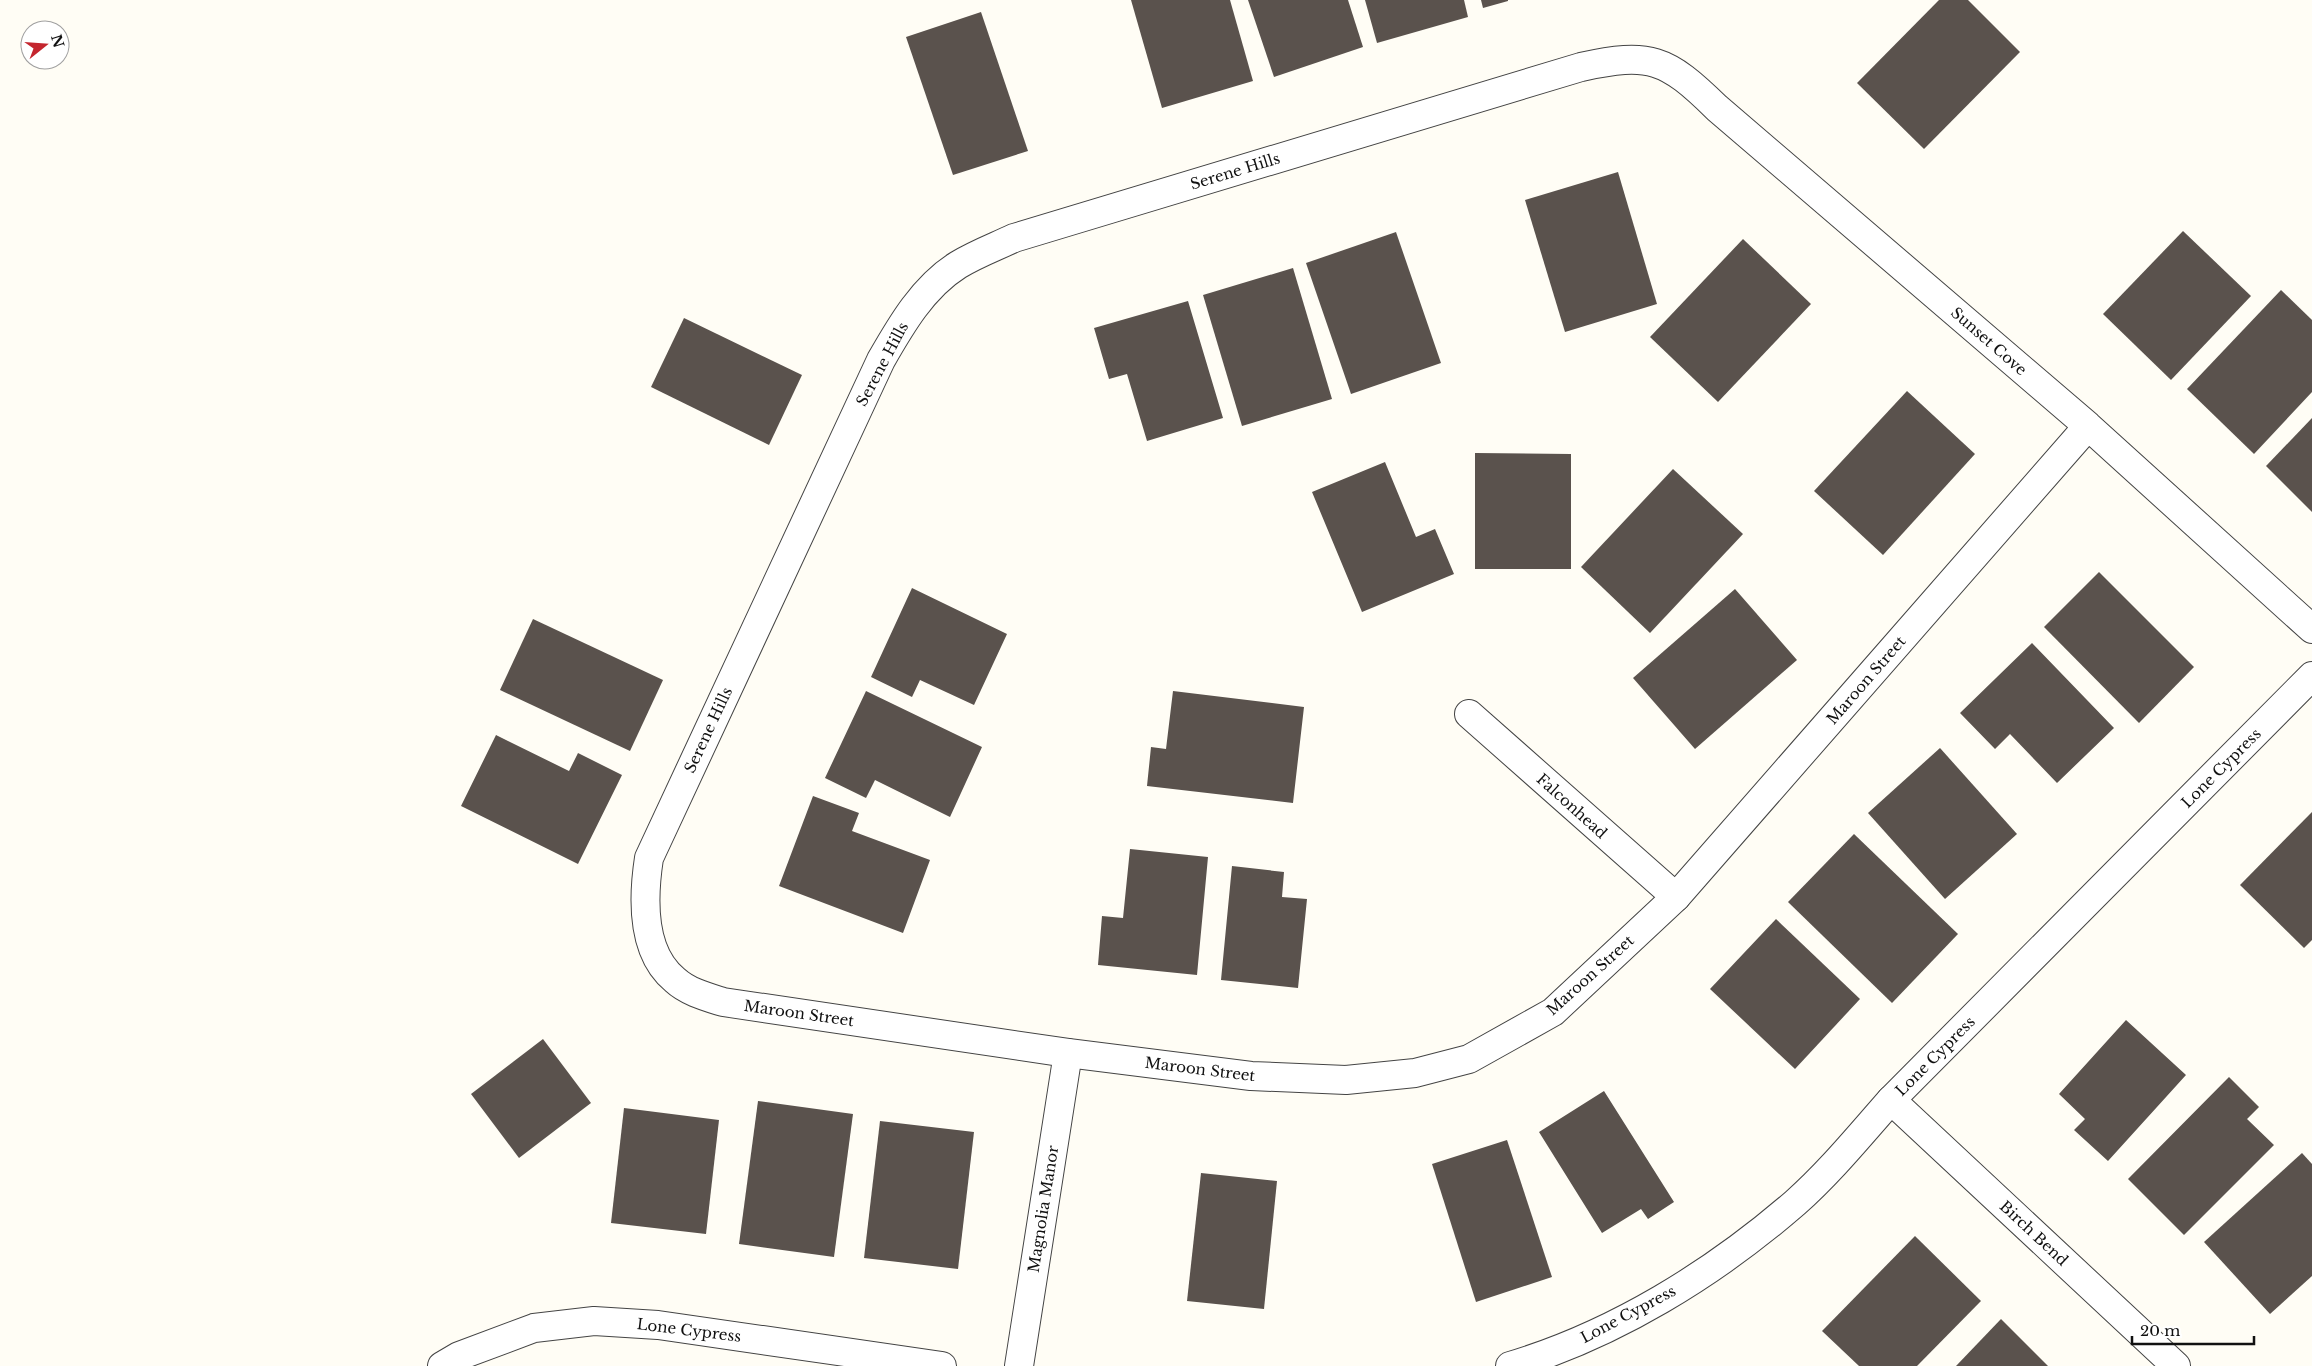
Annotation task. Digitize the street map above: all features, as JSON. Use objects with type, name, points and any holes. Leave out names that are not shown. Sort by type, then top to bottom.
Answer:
[{"type":"street","name":"Serene Hills","points":[[657,959],[650,938],[646,908],[645,884],[649,858],[881,360],[898,329],[919,301],[937,283],[957,266],[1014,238],[1580,67],[1632,60],[1658,62]]},
{"type":"street","name":"Sunset Cove","points":[[1658,62],[1687,79],[1724,114],[2088,426],[2312,629]]},
{"type":"street","name":"Maroon Street","points":[[657,959],[675,981],[696,993],[723,1002],[1068,1053],[1251,1076],[1346,1080],[1415,1073],[1469,1059],[1553,1012],[1676,897],[2088,426]]},
{"type":"street","name":"Lone Cypress","points":[[1514,1365],[1601,1331],[1647,1307],[1748,1241],[1796,1202],[1841,1157],[1891,1100],[2312,676]]},
{"type":"street","name":"Falconhead","points":[[1469,714],[1676,897]]},
{"type":"street","name":"Magnolia Manor","points":[[1019,1366],[1068,1053]]},
{"type":"street","name":"Birch Bend","points":[[1891,1100],[2176,1366]]},
{"type":"street","name":"Lone Cypress","points":[[442,1366],[459,1356],[534,1328],[594,1321],[658,1325],[942,1366]]},
{"type":"building","points":[[1131,0],[1230,0],[1253,81],[1162,108]]},
{"type":"building","points":[[1248,0],[1348,0],[1363,47],[1274,77]]},
{"type":"building","points":[[1365,0],[1464,0],[1468,17],[1377,43]]},
{"type":"building","points":[[1481,0],[1508,0],[1508,1],[1483,8]]},
{"type":"building","points":[[1939,0],[1968,0],[2020,52],[1924,149],[1857,83]]},
{"type":"building","points":[[981,12],[1028,151],[953,175],[906,37]]},
{"type":"building","points":[[1618,172],[1657,304],[1565,332],[1525,200]]},
{"type":"building","points":[[2183,231],[2251,296],[2171,380],[2103,314]]},
{"type":"building","points":[[1396,232],[1441,363],[1351,394],[1306,263]]},
{"type":"building","points":[[1743,239],[1811,304],[1718,402],[1650,337]]},
{"type":"building","points":[[1293,268],[1332,399],[1242,426],[1203,295]]},
{"type":"building","points":[[2281,290],[2312,320],[2312,392],[2254,454],[2187,389]]},
{"type":"building","points":[[1188,301],[1223,418],[1147,441],[1127,374],[1109,379],[1094,328]]},
{"type":"building","points":[[684,318],[802,375],[769,445],[651,387]]},
{"type":"building","points":[[1907,391],[1975,454],[1883,555],[1814,491]]},
{"type":"building","points":[[2312,418],[2312,512],[2266,466]]},
{"type":"building","points":[[1475,453],[1571,454],[1571,569],[1475,569]]},
{"type":"building","points":[[1385,462],[1416,537],[1435,529],[1454,574],[1362,612],[1312,492]]},
{"type":"building","points":[[1673,469],[1743,534],[1650,633],[1581,567]]},
{"type":"building","points":[[2099,572],[2194,667],[2139,723],[2044,627]]},
{"type":"building","points":[[912,588],[1007,634],[974,705],[920,680],[912,697],[871,677]]},
{"type":"building","points":[[1735,589],[1797,660],[1695,749],[1633,678]]},
{"type":"building","points":[[533,619],[663,680],[630,751],[500,690]]},
{"type":"building","points":[[2032,643],[2114,728],[2057,783],[2010,734],[1995,749],[1960,713]]},
{"type":"building","points":[[866,691],[982,747],[950,817],[875,780],[866,798],[825,778]]},
{"type":"building","points":[[1173,691],[1304,707],[1293,803],[1147,786],[1151,747],[1166,749]]},
{"type":"building","points":[[496,735],[569,771],[578,753],[622,775],[578,864],[461,806]]},
{"type":"building","points":[[1940,748],[2017,834],[1945,899],[1868,813]]},
{"type":"building","points":[[813,796],[859,813],[852,831],[930,860],[903,933],[779,886]]},
{"type":"building","points":[[2312,812],[2312,940],[2304,948],[2240,885]]},
{"type":"building","points":[[1854,834],[1958,934],[1892,1003],[1788,902]]},
{"type":"building","points":[[1130,849],[1208,857],[1197,975],[1098,965],[1102,916],[1123,918]]},
{"type":"building","points":[[1232,866],[1284,872],[1282,897],[1307,899],[1298,988],[1221,980]]},
{"type":"building","points":[[1776,919],[1860,999],[1795,1069],[1710,989]]},
{"type":"building","points":[[2126,1020],[2186,1075],[2108,1161],[2074,1130],[2085,1119],[2059,1094]]},
{"type":"building","points":[[543,1039],[591,1103],[519,1158],[471,1094]]},
{"type":"building","points":[[2229,1077],[2259,1107],[2247,1119],[2274,1145],[2184,1235],[2128,1179]]},
{"type":"building","points":[[1604,1091],[1674,1202],[1648,1219],[1641,1209],[1602,1233],[1539,1132]]},
{"type":"building","points":[[758,1101],[853,1114],[834,1257],[739,1244]]},
{"type":"building","points":[[624,1108],[719,1120],[706,1234],[611,1223]]},
{"type":"building","points":[[880,1121],[974,1132],[958,1269],[864,1258]]},
{"type":"building","points":[[1507,1140],[1552,1277],[1476,1302],[1432,1164]]},
{"type":"building","points":[[2302,1153],[2312,1164],[2312,1276],[2270,1314],[2204,1242]]},
{"type":"building","points":[[1201,1173],[1277,1181],[1264,1309],[1187,1301]]},
{"type":"building","points":[[1915,1236],[1981,1301],[1917,1366],[1859,1366],[1822,1331]]},
{"type":"building","points":[[2001,1319],[2048,1366],[1956,1366]]}]
